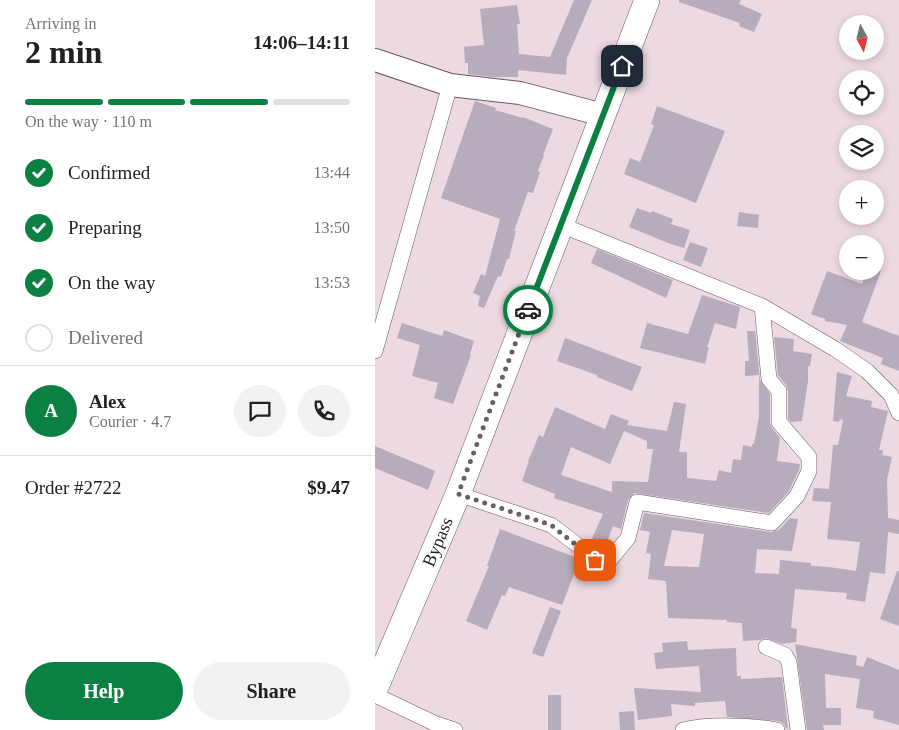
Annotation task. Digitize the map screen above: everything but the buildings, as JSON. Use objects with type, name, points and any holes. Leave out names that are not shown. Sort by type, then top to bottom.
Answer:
[{"type":"main road","name":"Bypass","points":[[375,689],[458,494],[647,0]]},
{"type":"street","points":[[375,60],[450,85],[521,93],[603,115]]},
{"type":"street","points":[[375,351],[450,85]]},
{"type":"street","points":[[561,225],[762,306],[835,349],[867,371],[891,395],[899,413]]},
{"type":"street","points":[[458,494],[551,525],[605,566],[628,538],[637,502],[772,523],[797,496],[809,471],[809,458],[779,422],[779,391],[769,379],[762,306]]},
{"type":"street","points":[[766,648],[785,655],[789,662],[798,730]]},
{"type":"street","points":[[375,695],[434,723],[455,730]]},
{"type":"street","points":[[683,730],[695,727],[733,727],[777,730]]},
{"type":"way so far","points":[[528,310],[458,494],[551,525],[595,560]]},
{"type":"route","points":[[528,310],[622,66]]}]
